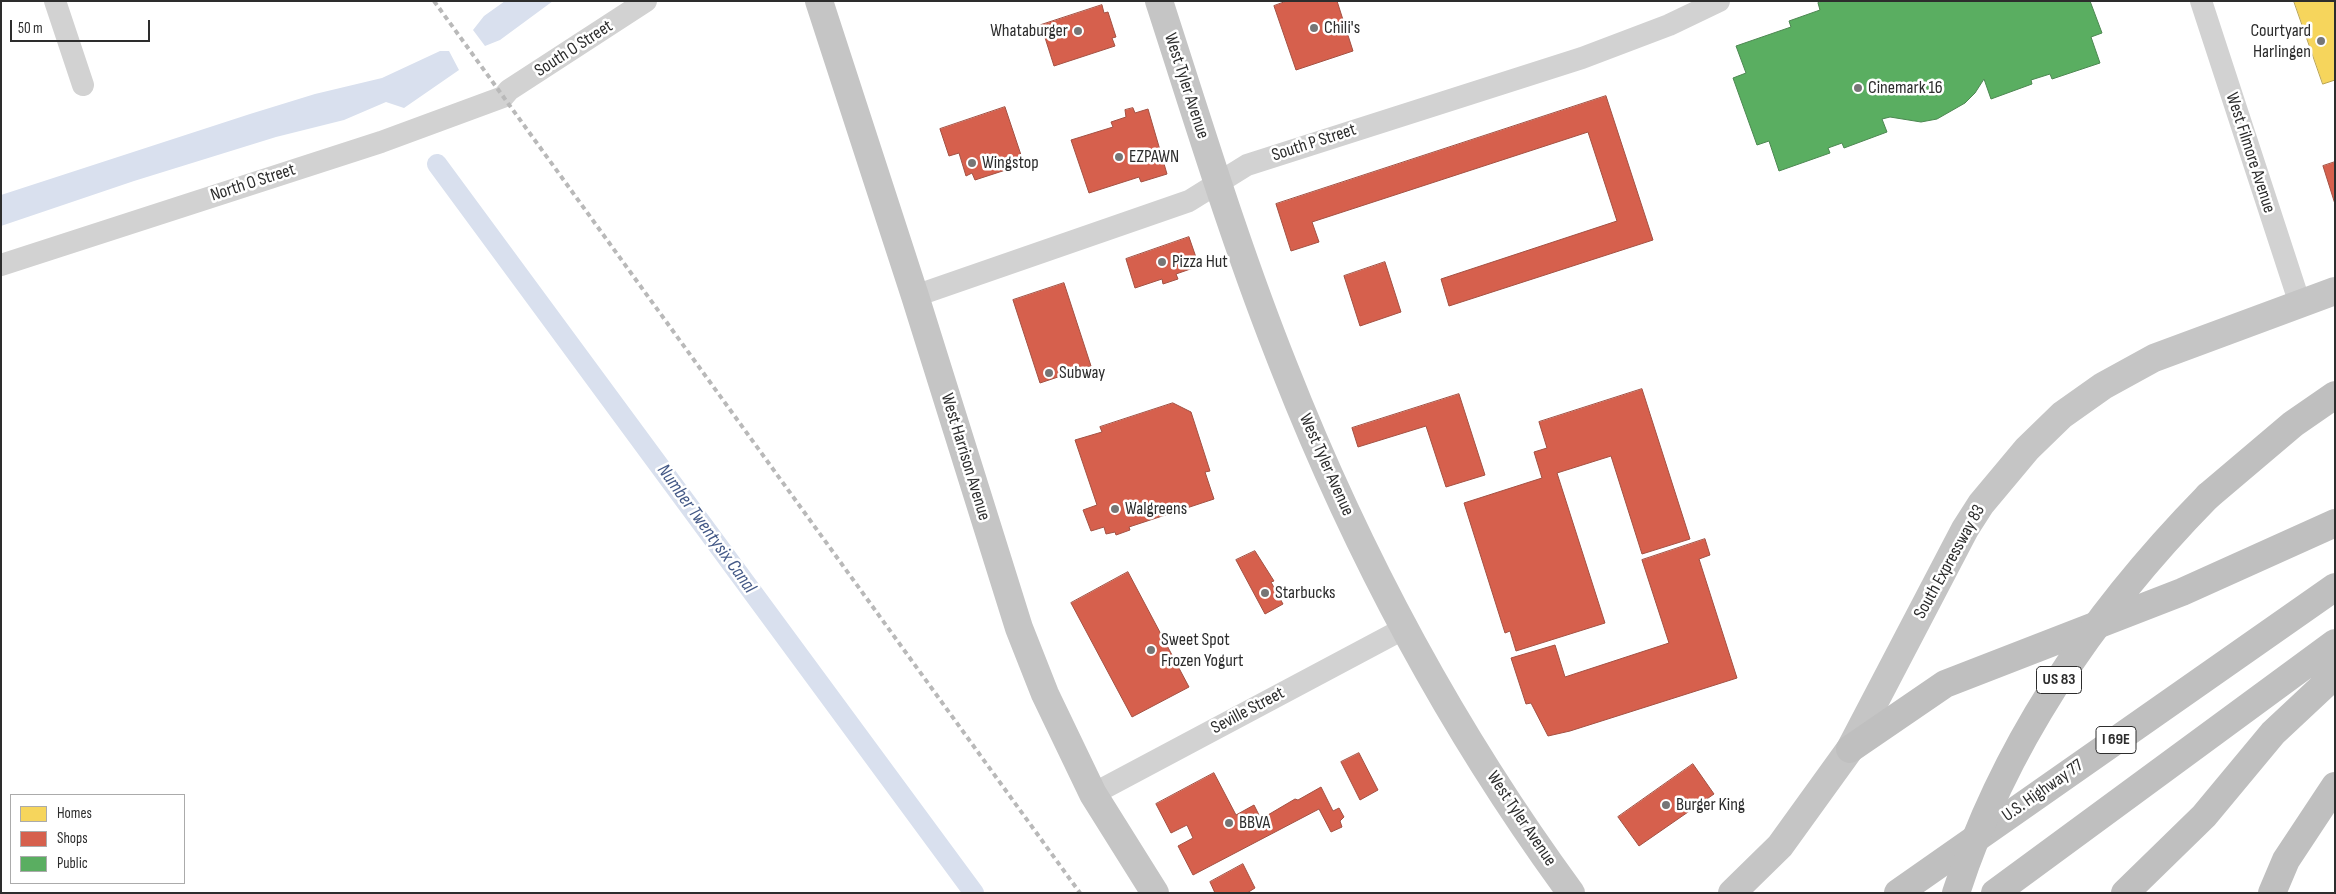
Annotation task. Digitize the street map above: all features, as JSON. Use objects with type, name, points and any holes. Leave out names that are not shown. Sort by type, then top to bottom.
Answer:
[{"type":"highway","name":"US 83","points":[[1956,893],[1995,794],[2016,752],[2062,674],[2103,614],[2137,572],[2208,496],[2293,424],[2335,396]]},
{"type":"highway","points":[[1850,749],[1945,684],[2182,592],[2335,523]]},
{"type":"highway","name":"U.S. Highway 77","points":[[1898,893],[2335,587]]},
{"type":"highway","points":[[1995,893],[2335,643]]},
{"type":"highway","points":[[2125,893],[2204,816],[2273,732],[2335,675]]},
{"type":"highway","points":[[2272,893],[2286,860],[2335,786]]},
{"type":"main road","name":"West Harrison Avenue","points":[[819,1],[915,296],[1019,628],[1045,694],[1093,794],[1155,893]]},
{"type":"main road","name":"West Tyler Avenue","points":[[1159,1],[1249,277],[1284,370],[1321,457],[1403,628],[1484,763],[1571,893]]},
{"type":"main road","name":"South Expressway 83","points":[[1732,893],[1780,846],[1850,749],[1965,529],[1981,504],[2045,431],[2085,398],[2154,358],[2335,291]]},
{"type":"street","points":[[55,1],[83,85]]},
{"type":"street","name":"South O Street","points":[[503,97],[509,90],[646,1]]},
{"type":"street","name":"South P Street","points":[[915,296],[1190,201],[1218,181],[1247,165],[1582,58],[1669,25],[1719,1]]},
{"type":"street","name":"West Filmore Avenue","points":[[2201,1],[2300,304]]},
{"type":"street","name":"North O Street","points":[[1,265],[381,142],[503,97]]},
{"type":"street","name":"Seville Street","points":[[1093,794],[1403,628]]},
{"type":"shaded area","points":[[505,1],[553,1],[500,40],[485,46],[473,30],[484,16]]},
{"type":"shaded area","points":[[440,51],[449,51],[459,70],[404,108],[386,102],[344,120],[276,137],[134,181],[1,226],[1,195],[315,94],[382,78]]},
{"type":"building: Homes","name":"Courtyard Harlingen","points":[[2294,1],[2335,1],[2335,80],[2323,84]]},
{"type":"building: Shops","name":"Chili's","points":[[1287,1],[1337,1],[1353,51],[1296,70],[1274,6]]},
{"type":"building: Shops","name":"Whataburger","points":[[1102,5],[1104,13],[1108,12],[1116,37],[1112,38],[1115,46],[1054,66],[1041,25]]},
{"type":"building: Shops","points":[[1606,96],[1653,240],[1449,306],[1441,279],[1617,221],[1588,132],[1312,222],[1319,242],[1291,251],[1276,204]]},
{"type":"building: Shops","points":[[1005,107],[1024,164],[975,180],[972,173],[966,176],[959,153],[949,156],[940,129]]},
{"type":"building: Shops","name":"EZPAWN","points":[[1133,108],[1135,113],[1148,109],[1167,174],[1141,182],[1139,177],[1089,193],[1071,140],[1113,127],[1111,122],[1126,117],[1125,110]]},
{"type":"building: Shops","points":[[2335,162],[2335,204],[2323,166]]},
{"type":"building: Shops","name":"Pizza Hut","points":[[1189,237],[1199,266],[1176,274],[1178,279],[1163,284],[1162,279],[1135,288],[1126,259]]},
{"type":"building: Shops","points":[[1385,262],[1401,312],[1360,326],[1344,276]]},
{"type":"building: Shops","points":[[1064,283],[1091,366],[1040,383],[1013,300]]},
{"type":"building: Shops","points":[[1642,389],[1690,539],[1642,554],[1611,456],[1557,473],[1605,623],[1516,651],[1510,631],[1505,633],[1464,503],[1542,478],[1534,452],[1547,448],[1539,422]]},
{"type":"building: Shops","points":[[1459,394],[1485,475],[1446,487],[1426,426],[1358,447],[1352,428]]},
{"type":"building: Shops","name":"Walgreens","points":[[1173,403],[1191,412],[1210,471],[1205,472],[1214,499],[1129,527],[1130,530],[1116,535],[1115,532],[1106,534],[1104,527],[1091,531],[1083,510],[1097,505],[1075,440],[1102,432],[1100,427]]},
{"type":"building: Shops","points":[[1705,539],[1710,555],[1699,559],[1737,678],[1570,731],[1548,736],[1531,703],[1526,704],[1511,658],[1555,645],[1565,677],[1669,643],[1642,560]]},
{"type":"building: Shops","name":"Starbucks","points":[[1255,551],[1274,581],[1271,582],[1283,604],[1265,614],[1236,560]]},
{"type":"building: Shops","points":[[1128,572],[1189,687],[1132,717],[1071,603]]},
{"type":"building: Shops","points":[[1359,753],[1378,790],[1360,800],[1341,762]]},
{"type":"building: Shops","name":"Burger King","points":[[1693,764],[1714,794],[1639,846],[1618,817]]},
{"type":"building: Shops","name":"BBVA","points":[[1214,773],[1236,815],[1254,805],[1261,819],[1295,799],[1298,800],[1321,787],[1333,811],[1339,808],[1344,817],[1340,821],[1342,827],[1331,832],[1319,809],[1193,875],[1178,846],[1193,838],[1187,825],[1171,833],[1156,804]]},
{"type":"building: Shops","points":[[1243,864],[1255,888],[1247,893],[1215,893],[1210,882]]},
{"type":"building: Public","name":"Cinemark 16","points":[[1823,1],[2090,1],[2102,33],[2091,37],[2100,63],[2052,79],[2050,74],[2031,80],[2032,84],[1991,99],[1984,79],[1975,93],[1965,103],[1937,119],[1921,122],[1890,117],[1882,119],[1887,132],[1844,148],[1842,143],[1828,148],[1830,153],[1779,171],[1769,141],[1757,145],[1733,78],[1746,73],[1736,46],[1791,27],[1789,21],[1820,10],[1818,3]]},
{"type":"waterway","name":"Number Twentysix Canal","points":[[437,164],[974,893]]},
{"type":"railway","points":[[434,1],[1080,893]]},
{"type":"place","name":"Chili's","points":[[1314,28]]},
{"type":"place","name":"Whataburger","points":[[1078,31]]},
{"type":"place","name":"Courtyard Harlingen","points":[[2321,41]]},
{"type":"place","name":"Cinemark 16","points":[[1858,88]]},
{"type":"place","name":"EZPAWN","points":[[1119,157]]},
{"type":"place","name":"Wingstop","points":[[972,163]]},
{"type":"place","name":"Pizza Hut","points":[[1162,262]]},
{"type":"place","name":"Subway","points":[[1049,373]]},
{"type":"place","name":"Walgreens","points":[[1115,509]]},
{"type":"place","name":"Starbucks","points":[[1265,593]]},
{"type":"place","name":"Sweet Spot Frozen Yogurt","points":[[1151,650]]},
{"type":"place","name":"Burger King","points":[[1666,805]]},
{"type":"place","name":"BBVA","points":[[1229,823]]}]
